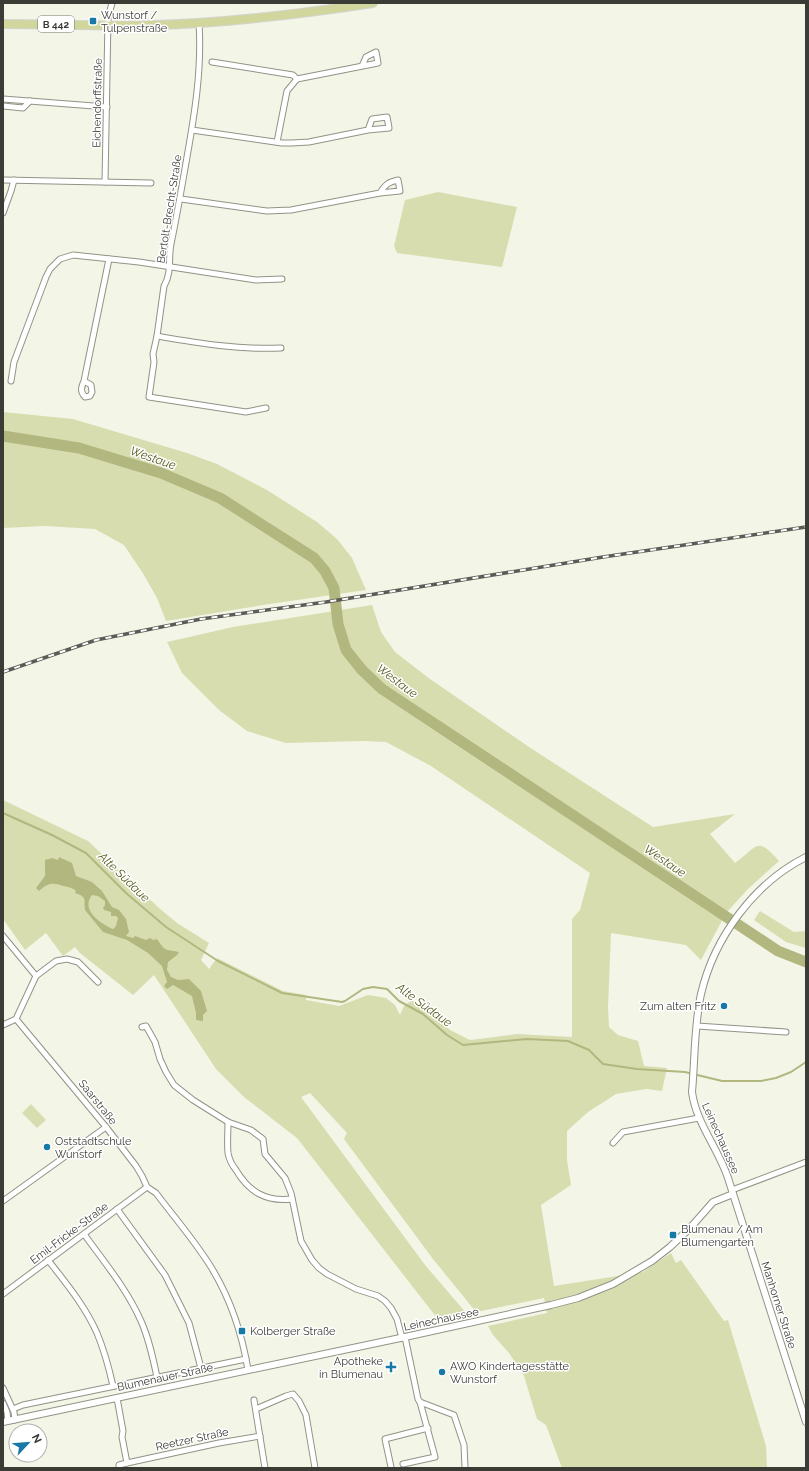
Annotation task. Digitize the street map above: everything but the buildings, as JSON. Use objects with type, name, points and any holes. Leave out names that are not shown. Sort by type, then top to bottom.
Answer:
[{"type":"main road","name":"B 442","points":[[3,24],[108,25],[199,23],[249,19],[341,5],[373,3]]},
{"type":"street","name":"Eichendorffstraße","points":[[105,182],[108,25],[111,3]]},
{"type":"street","name":"Bertolt-Brecht-Straße","points":[[199,23],[200,70],[192,130],[181,199],[170,252],[170,267],[167,281],[164,286],[157,336],[152,354],[154,362],[148,397],[246,412],[266,408]]},
{"type":"street","points":[[212,62],[293,75],[297,79]]},
{"type":"street","points":[[277,142],[287,91],[297,79],[362,66]]},
{"type":"street","points":[[3,99],[107,107]]},
{"type":"street","points":[[3,106],[23,108],[30,101]]},
{"type":"street","points":[[192,130],[292,143],[309,142],[368,130]]},
{"type":"street","points":[[3,180],[151,183]]},
{"type":"street","points":[[3,213],[14,180]]},
{"type":"street","points":[[181,199],[267,212],[291,210],[380,193]]},
{"type":"street","points":[[11,381],[14,362],[46,277],[50,269],[60,259],[73,255],[139,262],[256,280],[282,279]]},
{"type":"street","points":[[84,381],[110,259]]},
{"type":"street","points":[[157,336],[236,348],[281,348]]},
{"type":"street","name":"Leinechaussee","points":[[332,1353],[578,1298],[632,1274],[668,1249],[691,1227],[713,1202],[732,1192],[721,1160],[699,1118],[694,1101],[693,1085],[697,1026],[701,996],[705,978],[723,938],[747,904],[767,884],[788,867],[806,857]]},
{"type":"street","points":[[3,936],[36,976]]},
{"type":"street","points":[[3,1026],[16,1019],[36,976],[56,961],[67,959],[78,962],[98,982]]},
{"type":"street","name":"Saarstraße","points":[[16,1019],[106,1127],[136,1166],[147,1187],[156,1193],[210,1266],[234,1314],[243,1343],[248,1370]]},
{"type":"street","points":[[142,1027],[146,1026],[155,1042],[160,1059],[174,1086],[228,1122],[251,1130],[264,1139],[266,1154],[285,1178],[292,1199],[301,1241],[312,1260],[327,1274],[356,1289],[378,1296],[385,1301],[397,1319],[435,1457],[403,1464]]},
{"type":"street","points":[[697,1026],[786,1032]]},
{"type":"street","points":[[613,1143],[623,1132],[699,1118]]},
{"type":"street","points":[[228,1122],[228,1154],[232,1165],[240,1178],[250,1189],[264,1196],[279,1200],[292,1199]]},
{"type":"street","points":[[3,1201],[106,1127]]},
{"type":"street","points":[[732,1192],[806,1162]]},
{"type":"street","name":"Emil-Fricke-Straße","points":[[3,1294],[147,1187]]},
{"type":"street","name":"Manhorner Straße","points":[[732,1192],[806,1422]]},
{"type":"street","points":[[117,1209],[168,1281],[189,1323],[201,1368]]},
{"type":"street","points":[[84,1234],[126,1294],[141,1321],[152,1352],[157,1377]]},
{"type":"street","points":[[48,1260],[77,1299],[96,1332],[106,1357],[113,1386]]},
{"type":"street","name":"Blumenauer Straße","points":[[5,1422],[332,1353]]},
{"type":"street","name":"Blumenauer Straße","points":[[13,1409],[18,1406],[246,1359]]},
{"type":"street","points":[[3,1388],[13,1409],[15,1420]]},
{"type":"street","points":[[256,1409],[293,1394],[299,1401],[306,1415],[315,1468]]},
{"type":"street","points":[[117,1398],[127,1463]]},
{"type":"street","points":[[254,1400],[265,1468]]},
{"type":"street","points":[[420,1402],[454,1415],[464,1445],[465,1468]]},
{"type":"street","points":[[3,1403],[7,1412],[5,1422]]},
{"type":"street","points":[[392,1467],[385,1439],[428,1428]]},
{"type":"street","name":"Reetzer Straße","points":[[119,1468],[118,1465],[219,1443],[260,1436]]},
{"type":"shaded area","points":[[438,192],[517,207],[502,267],[397,253],[394,246],[405,200]]},
{"type":"shaded area","points":[[3,412],[73,419],[187,453],[217,464],[267,490],[317,522],[337,539],[352,558],[366,590],[166,621],[157,598],[124,545],[95,529],[45,526],[3,528]]},
{"type":"shaded area","points":[[372,605],[381,632],[395,652],[430,679],[529,747],[653,827],[735,814],[710,834],[735,863],[757,846],[766,848],[779,861],[748,889],[726,913],[701,960],[686,945],[611,933],[608,1007],[609,1027],[618,1035],[638,1041],[644,1066],[667,1068],[662,1091],[646,1089],[616,1094],[588,1112],[567,1131],[567,1160],[571,1185],[541,1205],[554,1286],[643,1272],[671,1253],[676,1263],[681,1260],[724,1321],[728,1320],[766,1446],[767,1468],[562,1468],[546,1425],[537,1419],[524,1376],[509,1353],[493,1335],[488,1326],[547,1313],[544,1298],[476,1312],[433,1259],[344,1139],[347,1133],[310,1093],[301,1097],[425,1265],[467,1314],[437,1318],[297,1138],[244,1097],[216,1069],[154,975],[133,995],[80,953],[75,947],[63,956],[46,933],[25,950],[3,919],[3,800],[88,841],[159,908],[177,923],[209,943],[201,960],[209,969],[217,958],[283,991],[306,995],[306,1000],[339,1006],[368,995],[386,998],[395,1005],[400,1015],[404,1006],[412,1000],[429,1009],[450,1030],[470,1040],[517,1034],[572,1037],[572,919],[580,910],[590,873],[431,766],[386,742],[363,741],[286,743],[247,731],[219,710],[182,673],[167,642],[233,627]]},
{"type":"shaded area","points":[[59,857],[72,863],[76,876],[92,882],[102,891],[112,907],[119,910],[126,919],[129,932],[126,936],[133,938],[135,936],[146,940],[150,938],[153,940],[157,939],[166,949],[179,952],[168,962],[167,970],[171,977],[178,980],[189,979],[201,991],[207,1011],[203,1015],[203,1021],[196,1020],[192,996],[173,985],[167,989],[164,986],[167,982],[162,966],[148,953],[127,940],[103,932],[85,910],[85,901],[83,897],[75,893],[76,891],[70,887],[56,884],[45,886],[39,891],[36,888],[45,876],[45,860],[52,858],[58,860]],"holes":[[[92,895],[98,896],[105,901],[103,908],[104,910],[111,912],[111,916],[116,916],[118,918],[116,926],[113,929],[103,924],[90,911],[89,901]]]},
{"type":"shaded area","points":[[760,911],[794,932],[806,931],[806,948],[786,942],[754,920]]},
{"type":"shaded area","points":[[31,1104],[46,1120],[37,1128],[22,1113]]},
{"type":"waterway","name":"Westaue","points":[[3,436],[79,448],[161,473],[220,498],[314,558],[325,571],[334,588],[338,624],[346,650],[362,670],[382,689],[778,951],[806,962]]},
{"type":"waterway","name":"Alte Südaue","points":[[3,813],[52,835],[86,853],[126,893],[166,927],[218,961],[282,993],[342,1002],[363,989],[373,987],[387,989],[399,1001],[423,1014],[447,1035],[463,1045],[527,1039],[568,1041],[589,1050],[603,1064],[637,1069],[685,1072],[722,1081],[761,1081],[776,1078],[791,1072],[806,1062]]},
{"type":"railway","points":[[3,672],[96,640],[201,619],[326,602],[603,557],[806,527]]},
{"type":"place","name":"Wunstorf / Tulpenstraße","points":[[93,21]]},
{"type":"place","name":"Zum alten Fritz","points":[[724,1006]]},
{"type":"place","name":"Oststadtschule Wunstorf","points":[[47,1147]]},
{"type":"place","name":"Blumenau / Am Blumengarten","points":[[673,1235]]},
{"type":"place","name":"Kolberger Straße","points":[[242,1331]]},
{"type":"place","name":"Apotheke in Blumenau","points":[[391,1367]]},
{"type":"place","name":"AWO Kindertagesstätte Wunstorf","points":[[442,1372]]}]
